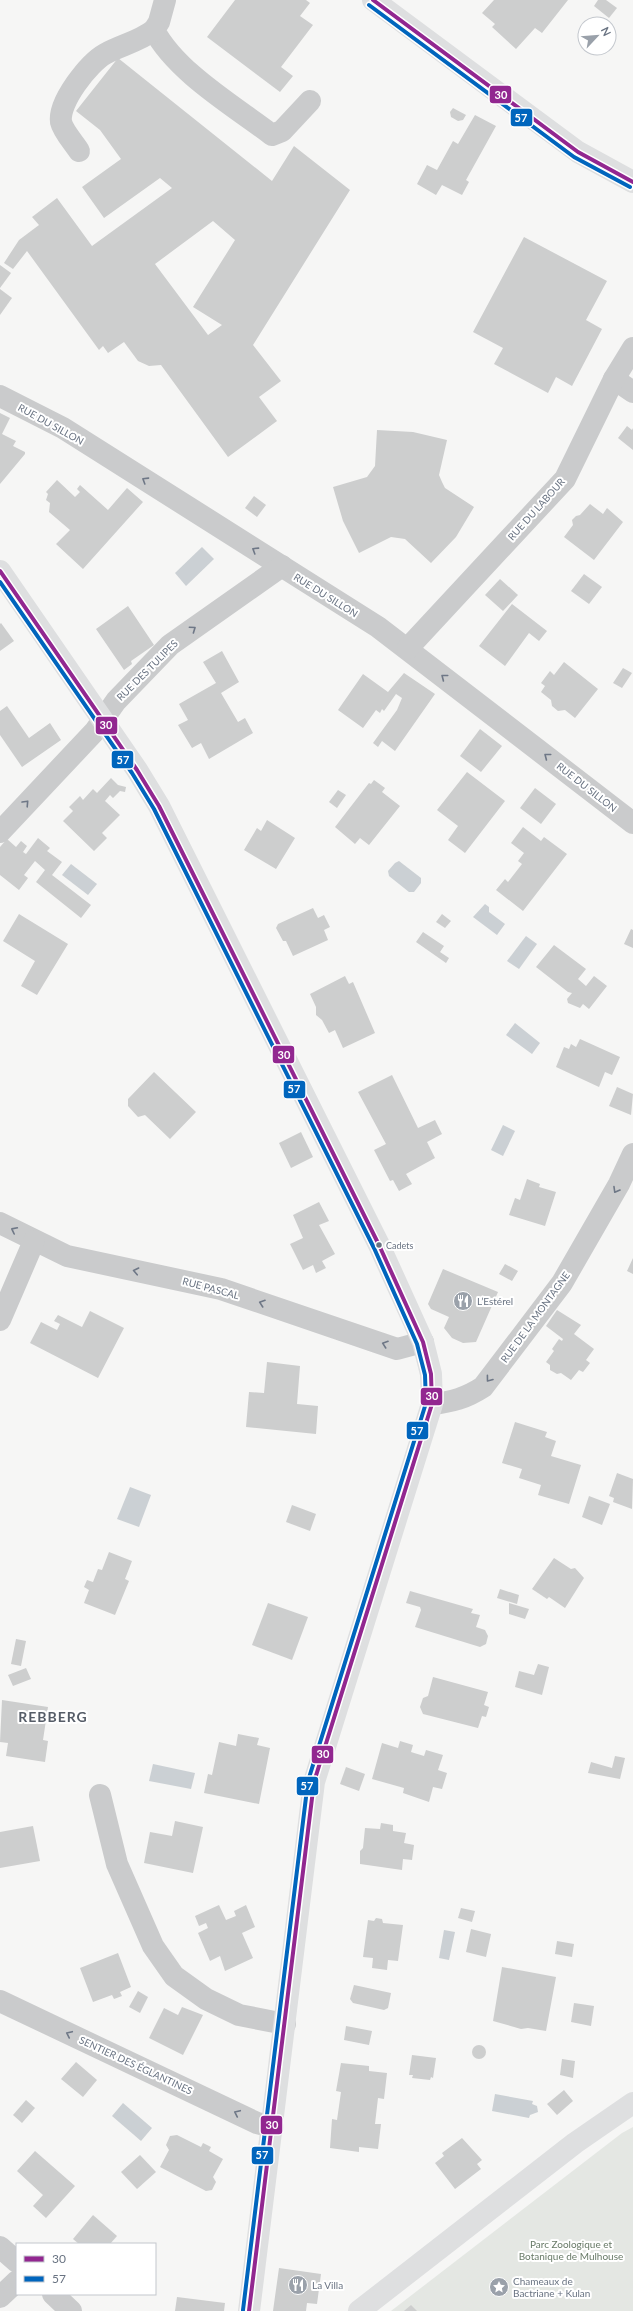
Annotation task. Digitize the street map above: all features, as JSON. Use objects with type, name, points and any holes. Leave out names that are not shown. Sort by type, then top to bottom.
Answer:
[{"type":"main road","points":[[373,0],[578,152],[633,182]]},
{"type":"main road","points":[[0,571],[137,770],[163,813],[379,1245],[423,1342],[431,1374],[432,1404],[314,1782],[274,2127],[249,2311]]},
{"type":"main road","points":[[359,2311],[575,2143],[633,2103]]},
{"type":"street","points":[[78,151],[61,122],[63,108],[69,96],[95,60],[115,49],[140,40],[154,30],[160,22],[165,0]]},
{"type":"street","points":[[154,30],[160,42],[178,64],[272,135],[282,131],[310,101]]},
{"type":"street","name":"RUE DU LABOUR","points":[[408,648],[565,479],[614,379],[633,348]]},
{"type":"street","points":[[614,379],[633,392]]},
{"type":"street","name":"RUE DU SILLON","points":[[0,396],[63,428],[282,566],[408,648],[633,823]]},
{"type":"street","name":"RUE DES TULIPES","points":[[0,832],[103,720],[116,701],[170,645],[282,566]]},
{"type":"street","name":"RUE DE LA MONTAGNE","points":[[432,1404],[455,1402],[466,1398],[483,1387],[562,1283],[619,1184],[633,1154]]},
{"type":"street","name":"RUE PASCAL","points":[[0,1223],[67,1256],[221,1289],[397,1349],[423,1342]]},
{"type":"street","points":[[0,1320],[34,1241]]},
{"type":"street","points":[[100,1795],[116,1864],[153,1946],[174,1976],[206,1999],[239,2015],[285,2024]]},
{"type":"street","name":"SENTIER DES ÉGLANTINES","points":[[0,2001],[257,2122],[274,2127]]},
{"type":"street","points":[[0,2247],[16,2261]]},
{"type":"street","points":[[0,2297],[16,2282]]},
{"type":"street","points":[[54,2295],[71,2311]]},
{"type":"green space","name":"Parc Zoologique et Botanique de Mulhouse","points":[[633,2127],[633,2311],[391,2311],[622,2133]]},
{"type":"shaded area","points":[[202,547],[214,559],[186,586],[175,573]]},
{"type":"shaded area","points":[[399,861],[421,878],[421,883],[414,892],[409,892],[389,876],[388,871],[395,863]]},
{"type":"shaded area","points":[[71,864],[97,884],[88,895],[62,875]]},
{"type":"shaded area","points":[[485,904],[489,907],[489,912],[505,924],[497,935],[473,917]]},
{"type":"shaded area","points":[[526,936],[537,944],[519,969],[507,961]]},
{"type":"shaded area","points":[[515,1023],[540,1043],[532,1054],[506,1035]]},
{"type":"shaded area","points":[[503,1125],[515,1131],[503,1156],[491,1150]]},
{"type":"shaded area","points":[[130,1487],[151,1495],[139,1527],[117,1519]]},
{"type":"shaded area","points":[[153,1764],[195,1773],[191,1789],[149,1781]]},
{"type":"shaded area","points":[[444,1930],[455,1932],[449,1960],[439,1958]]},
{"type":"shaded area","points":[[495,2094],[533,2101],[532,2104],[537,2106],[538,2112],[530,2115],[529,2118],[492,2111]]},
{"type":"shaded area","points":[[123,2103],[152,2128],[141,2141],[112,2116]]},
{"type":"building","points":[[235,0],[306,0],[310,3],[300,16],[313,25],[281,67],[293,76],[280,92],[207,37]]},
{"type":"building","points":[[494,0],[568,0],[542,33],[535,28],[516,49],[492,27],[495,24],[482,13]]},
{"type":"building","points":[[598,0],[606,0],[617,8],[611,16],[606,16],[594,6]]},
{"type":"building","points":[[118,58],[272,181],[294,146],[350,190],[253,345],[281,381],[259,397],[277,421],[228,457],[161,365],[149,366],[138,361],[124,342],[108,353],[103,346],[99,350],[27,251],[13,269],[4,263],[19,240],[39,225],[32,217],[57,198],[92,246],[172,188],[160,178],[104,218],[82,187],[121,159],[100,130],[76,111]],"holes":[[[213,221],[235,240],[193,307],[222,325],[208,335],[155,264]]]},
{"type":"building","points":[[453,108],[466,115],[463,120],[458,121],[451,117],[450,112]]},
{"type":"building","points":[[475,115],[496,126],[466,180],[469,182],[462,195],[442,185],[436,195],[417,184],[427,165],[437,170],[453,141],[458,144]]},
{"type":"building","points":[[524,237],[607,281],[586,320],[602,329],[572,386],[556,377],[548,393],[494,364],[503,348],[473,332]]},
{"type":"building","points":[[0,265],[11,273],[0,288]]},
{"type":"building","points":[[0,289],[12,298],[0,315]]},
{"type":"building","points":[[0,413],[10,418],[2,434],[16,441],[13,446],[25,452],[25,454],[0,484]]},
{"type":"building","points":[[627,426],[632,430],[633,428],[633,450],[618,438]]},
{"type":"building","points":[[377,430],[413,432],[447,440],[439,475],[445,488],[474,507],[456,537],[431,563],[405,539],[391,537],[359,553],[343,521],[333,487],[367,477],[375,466]]},
{"type":"building","points":[[57,480],[75,497],[80,492],[77,489],[80,485],[108,510],[127,488],[143,502],[83,569],[56,544],[70,530],[49,512],[50,503],[46,500],[48,494],[46,492]]},
{"type":"building","points":[[254,496],[266,505],[257,517],[245,508]]},
{"type":"building","points":[[590,504],[603,514],[607,508],[623,522],[594,560],[564,537],[573,525],[572,520],[576,516],[580,515]]},
{"type":"building","points":[[584,574],[602,587],[589,604],[571,591]]},
{"type":"building","points":[[500,579],[518,595],[503,611],[485,595]]},
{"type":"building","points":[[512,604],[547,631],[539,641],[529,633],[505,666],[479,646]]},
{"type":"building","points":[[128,606],[154,645],[131,661],[132,664],[124,670],[96,629]]},
{"type":"building","points":[[1,623],[14,641],[0,651],[0,624]]},
{"type":"building","points":[[222,651],[239,682],[221,693],[238,722],[245,718],[253,733],[209,759],[201,743],[192,748],[178,725],[188,720],[179,704],[216,683],[203,662]]},
{"type":"building","points":[[564,662],[598,689],[575,718],[565,710],[558,711],[552,706],[551,700],[541,692],[545,686],[541,683],[550,671],[554,675]]},
{"type":"building","points":[[623,668],[632,673],[622,688],[613,683]]},
{"type":"building","points":[[404,673],[435,694],[395,751],[382,741],[378,747],[373,743],[397,710],[402,698],[396,694],[384,711],[382,709],[380,713],[376,710],[363,728],[338,710],[363,674],[388,692]]},
{"type":"building","points":[[7,706],[29,738],[50,723],[61,740],[22,767],[0,735],[0,711]]},
{"type":"building","points":[[480,729],[502,746],[481,772],[460,756]]},
{"type":"building","points":[[467,772],[505,801],[465,853],[448,840],[458,826],[437,810]]},
{"type":"building","points":[[111,778],[118,785],[126,787],[125,792],[120,791],[113,798],[110,795],[105,801],[120,815],[102,833],[107,838],[94,851],[63,821],[73,811],[69,807],[80,796],[83,800],[93,789],[97,793]]},
{"type":"building","points":[[374,780],[385,788],[382,792],[400,806],[369,845],[360,838],[355,844],[335,827],[369,783],[371,784]]},
{"type":"building","points":[[535,788],[556,804],[541,824],[520,808]]},
{"type":"building","points":[[338,790],[346,795],[337,808],[329,802]]},
{"type":"building","points":[[267,820],[295,838],[276,869],[244,850],[257,828],[261,831]]},
{"type":"building","points":[[523,827],[541,841],[544,837],[567,854],[523,911],[496,890],[505,879],[508,882],[522,864],[518,861],[524,853],[511,843]]},
{"type":"building","points":[[38,838],[50,848],[47,851],[62,862],[52,875],[91,905],[81,918],[36,882],[45,870],[35,861],[24,875],[28,878],[19,890],[0,875],[0,847],[7,839],[16,847],[21,841],[27,846],[23,852],[26,854]]},
{"type":"building","points":[[313,908],[318,918],[324,915],[330,927],[324,930],[328,940],[293,956],[286,941],[283,941],[276,928],[278,924]]},
{"type":"building","points":[[19,914],[68,944],[37,995],[21,986],[35,961],[3,941]]},
{"type":"building","points":[[442,914],[451,921],[445,928],[436,922]]},
{"type":"building","points":[[631,929],[633,930],[633,948],[624,944]]},
{"type":"building","points":[[423,932],[444,946],[440,952],[449,958],[446,963],[416,942]]},
{"type":"building","points":[[554,945],[586,969],[578,979],[586,986],[594,976],[607,986],[589,1009],[583,1004],[580,1008],[568,1003],[567,999],[572,993],[568,992],[536,967]]},
{"type":"building","points":[[345,976],[349,984],[353,982],[375,1033],[343,1048],[335,1030],[329,1033],[322,1020],[316,1015],[316,1007],[310,994]]},
{"type":"building","points":[[580,1039],[620,1057],[612,1075],[605,1072],[599,1087],[556,1067],[564,1047],[569,1049],[571,1044],[576,1047]]},
{"type":"building","points":[[154,1072],[196,1112],[170,1139],[145,1115],[138,1117],[128,1106],[128,1099]]},
{"type":"building","points":[[392,1075],[418,1128],[435,1120],[442,1134],[427,1142],[435,1158],[406,1174],[412,1184],[399,1191],[393,1180],[390,1181],[374,1150],[386,1144],[358,1092]]},
{"type":"building","points":[[617,1087],[633,1094],[631,1115],[609,1106]]},
{"type":"building","points":[[301,1132],[313,1157],[291,1168],[279,1143]]},
{"type":"building","points":[[527,1179],[540,1184],[539,1187],[556,1192],[545,1226],[509,1215],[515,1198],[520,1200]]},
{"type":"building","points":[[319,1202],[329,1221],[319,1225],[335,1254],[322,1261],[326,1268],[316,1273],[313,1265],[303,1270],[290,1244],[303,1238],[293,1215]]},
{"type":"building","points":[[633,1258],[633,1274],[627,1271]]},
{"type":"building","points":[[505,1264],[518,1271],[512,1281],[499,1274]]},
{"type":"building","points":[[443,1269],[498,1292],[476,1342],[463,1343],[452,1338],[444,1328],[449,1317],[431,1309],[428,1304]]},
{"type":"building","points":[[557,1310],[581,1325],[574,1334],[594,1349],[586,1360],[590,1363],[583,1372],[579,1370],[571,1380],[561,1373],[557,1374],[550,1370],[550,1365],[546,1362],[554,1351],[552,1349],[559,1339],[562,1341],[563,1339],[546,1326]]},
{"type":"building","points":[[90,1311],[124,1328],[98,1378],[30,1343],[41,1322],[57,1330],[60,1324],[54,1321],[58,1315],[82,1327]]},
{"type":"building","points":[[267,1362],[300,1366],[297,1404],[318,1406],[316,1434],[246,1427],[249,1392],[264,1393]]},
{"type":"building","points":[[515,1422],[547,1432],[545,1437],[556,1441],[551,1456],[581,1465],[569,1504],[538,1495],[541,1485],[519,1478],[522,1469],[502,1463]]},
{"type":"building","points":[[617,1473],[633,1479],[632,1509],[613,1502],[614,1498],[609,1496]]},
{"type":"building","points":[[589,1496],[610,1504],[602,1525],[582,1517]]},
{"type":"building","points":[[292,1505],[316,1514],[310,1531],[286,1522]]},
{"type":"building","points":[[109,1552],[132,1561],[125,1579],[129,1581],[115,1615],[84,1603],[89,1590],[84,1587],[87,1580],[93,1582],[98,1569],[102,1570]]},
{"type":"building","points":[[554,1558],[571,1569],[575,1568],[584,1578],[565,1608],[549,1597],[547,1599],[532,1589]]},
{"type":"building","points":[[500,1589],[519,1595],[517,1604],[497,1598]]},
{"type":"building","points":[[410,1591],[473,1609],[471,1613],[480,1615],[476,1627],[485,1630],[488,1636],[486,1644],[480,1647],[415,1627],[421,1610],[420,1607],[406,1603]]},
{"type":"building","points":[[268,1603],[308,1617],[292,1660],[252,1645]]},
{"type":"building","points":[[509,1603],[529,1609],[525,1619],[509,1614]]},
{"type":"building","points":[[16,1639],[26,1641],[21,1666],[11,1664]]},
{"type":"building","points":[[538,1664],[549,1667],[542,1695],[515,1687],[519,1671],[534,1675]]},
{"type":"building","points":[[26,1668],[31,1679],[13,1686],[8,1675]]},
{"type":"building","points":[[433,1677],[488,1692],[484,1705],[489,1707],[486,1717],[482,1716],[478,1728],[423,1714],[420,1707],[423,1698],[428,1696]]},
{"type":"building","points":[[2,1700],[48,1707],[43,1740],[48,1741],[45,1762],[6,1756],[8,1743],[0,1742]]},
{"type":"building","points":[[238,1734],[259,1738],[257,1745],[270,1748],[259,1804],[204,1793],[208,1774],[212,1775],[219,1742],[236,1746]]},
{"type":"building","points":[[400,1741],[413,1745],[411,1752],[424,1756],[426,1750],[443,1755],[438,1770],[447,1773],[442,1789],[433,1787],[429,1802],[403,1793],[404,1788],[372,1779],[382,1743],[398,1748]]},
{"type":"building","points":[[615,1756],[625,1758],[620,1779],[588,1773],[591,1762],[612,1768]]},
{"type":"building","points":[[346,1767],[365,1774],[359,1791],[340,1784]]},
{"type":"building","points":[[175,1821],[203,1827],[193,1873],[144,1863],[150,1832],[172,1836]]},
{"type":"building","points":[[381,1823],[393,1825],[393,1831],[406,1833],[404,1843],[414,1845],[412,1860],[403,1859],[402,1870],[360,1864],[360,1851],[363,1848],[365,1828],[380,1829]]},
{"type":"building","points":[[33,1826],[40,1861],[0,1868],[0,1832]]},
{"type":"building","points":[[219,1905],[226,1920],[236,1916],[234,1911],[246,1905],[255,1927],[242,1933],[253,1958],[225,1971],[220,1956],[210,1961],[198,1933],[208,1928],[206,1923],[199,1926],[195,1916]]},
{"type":"building","points":[[461,1908],[475,1911],[472,1922],[458,1918]]},
{"type":"building","points":[[376,1918],[382,1919],[383,1923],[403,1925],[398,1961],[388,1960],[387,1970],[372,1968],[373,1958],[363,1957],[368,1920],[374,1921]]},
{"type":"building","points":[[471,1929],[491,1934],[486,1957],[466,1952]]},
{"type":"building","points":[[557,1941],[574,1944],[572,1957],[555,1954]]},
{"type":"building","points":[[118,1953],[131,1987],[120,1992],[122,1996],[114,1999],[112,1995],[93,2002],[80,1968]]},
{"type":"building","points":[[502,1967],[556,1977],[546,2031],[528,2028],[521,2029],[493,2021]]},
{"type":"building","points":[[354,1985],[391,1993],[388,2008],[384,2010],[353,2003],[350,1999]]},
{"type":"building","points":[[138,1991],[148,1997],[140,2013],[129,2007]]},
{"type":"building","points":[[574,2003],[594,2006],[591,2026],[571,2022]]},
{"type":"building","points":[[182,2007],[203,2015],[183,2055],[149,2038],[164,2008],[178,2015]]},
{"type":"building","points":[[346,2026],[372,2031],[369,2045],[344,2040]]},
{"type":"building","points":[[476,2045],[482,2045],[486,2049],[486,2055],[482,2059],[476,2059],[472,2055],[472,2049]]},
{"type":"building","points":[[412,2055],[436,2058],[433,2078],[431,2077],[430,2080],[412,2078],[413,2075],[409,2075]]},
{"type":"building","points":[[562,2059],[575,2061],[573,2078],[560,2075]]},
{"type":"building","points":[[76,2062],[97,2080],[83,2097],[61,2079]]},
{"type":"building","points":[[341,2063],[369,2066],[369,2071],[387,2073],[384,2099],[378,2098],[375,2124],[381,2124],[378,2149],[359,2147],[359,2152],[330,2148],[332,2119],[337,2120],[341,2092],[336,2091]]},
{"type":"building","points":[[564,2090],[573,2101],[557,2115],[547,2104]]},
{"type":"building","points":[[26,2100],[35,2108],[22,2123],[13,2115]]},
{"type":"building","points":[[177,2135],[201,2147],[203,2143],[211,2147],[209,2151],[223,2159],[213,2177],[216,2182],[212,2190],[206,2191],[160,2167],[169,2150],[166,2145],[170,2136]]},
{"type":"building","points":[[462,2138],[482,2160],[477,2164],[481,2169],[455,2189],[435,2163],[444,2156],[442,2153]]},
{"type":"building","points":[[35,2151],[75,2186],[46,2218],[33,2206],[43,2195],[17,2171]]},
{"type":"building","points":[[140,2155],[156,2172],[137,2189],[121,2172]]},
{"type":"building","points":[[93,2215],[117,2236],[111,2243],[78,2243],[73,2239]]},
{"type":"building","name":"La Villa","points":[[279,2268],[321,2274],[317,2304],[307,2303],[306,2311],[273,2311]]},
{"type":"building","points":[[177,2297],[225,2303],[224,2311],[175,2311]]},
{"type":"building","points":[[411,2305],[417,2311],[404,2311]]},
{"type":"transit line","name":"30","points":[[373,0],[578,152],[633,182]]},
{"type":"transit line","name":"57","points":[[369,5],[574,157],[630,187]]},
{"type":"transit line","name":"30","points":[[0,571],[137,770],[159,806],[379,1245],[423,1342],[431,1374],[432,1404],[314,1782],[249,2311]]},
{"type":"transit line","name":"57","points":[[0,582],[132,773],[154,809],[374,1248],[417,1344],[425,1375],[426,1403],[308,1781],[243,2310]]},
{"type":"place","name":"Cadets","points":[[379,1245]]},
{"type":"place","name":"L’Estérel","points":[[463,1301]]},
{"type":"place","name":"La Villa","points":[[298,2285]]},
{"type":"place","name":"Chameaux de Bactriane + Kulan","points":[[499,2287]]},
{"type":"district","name":"REBBERG","points":[[53,1717]]}]
